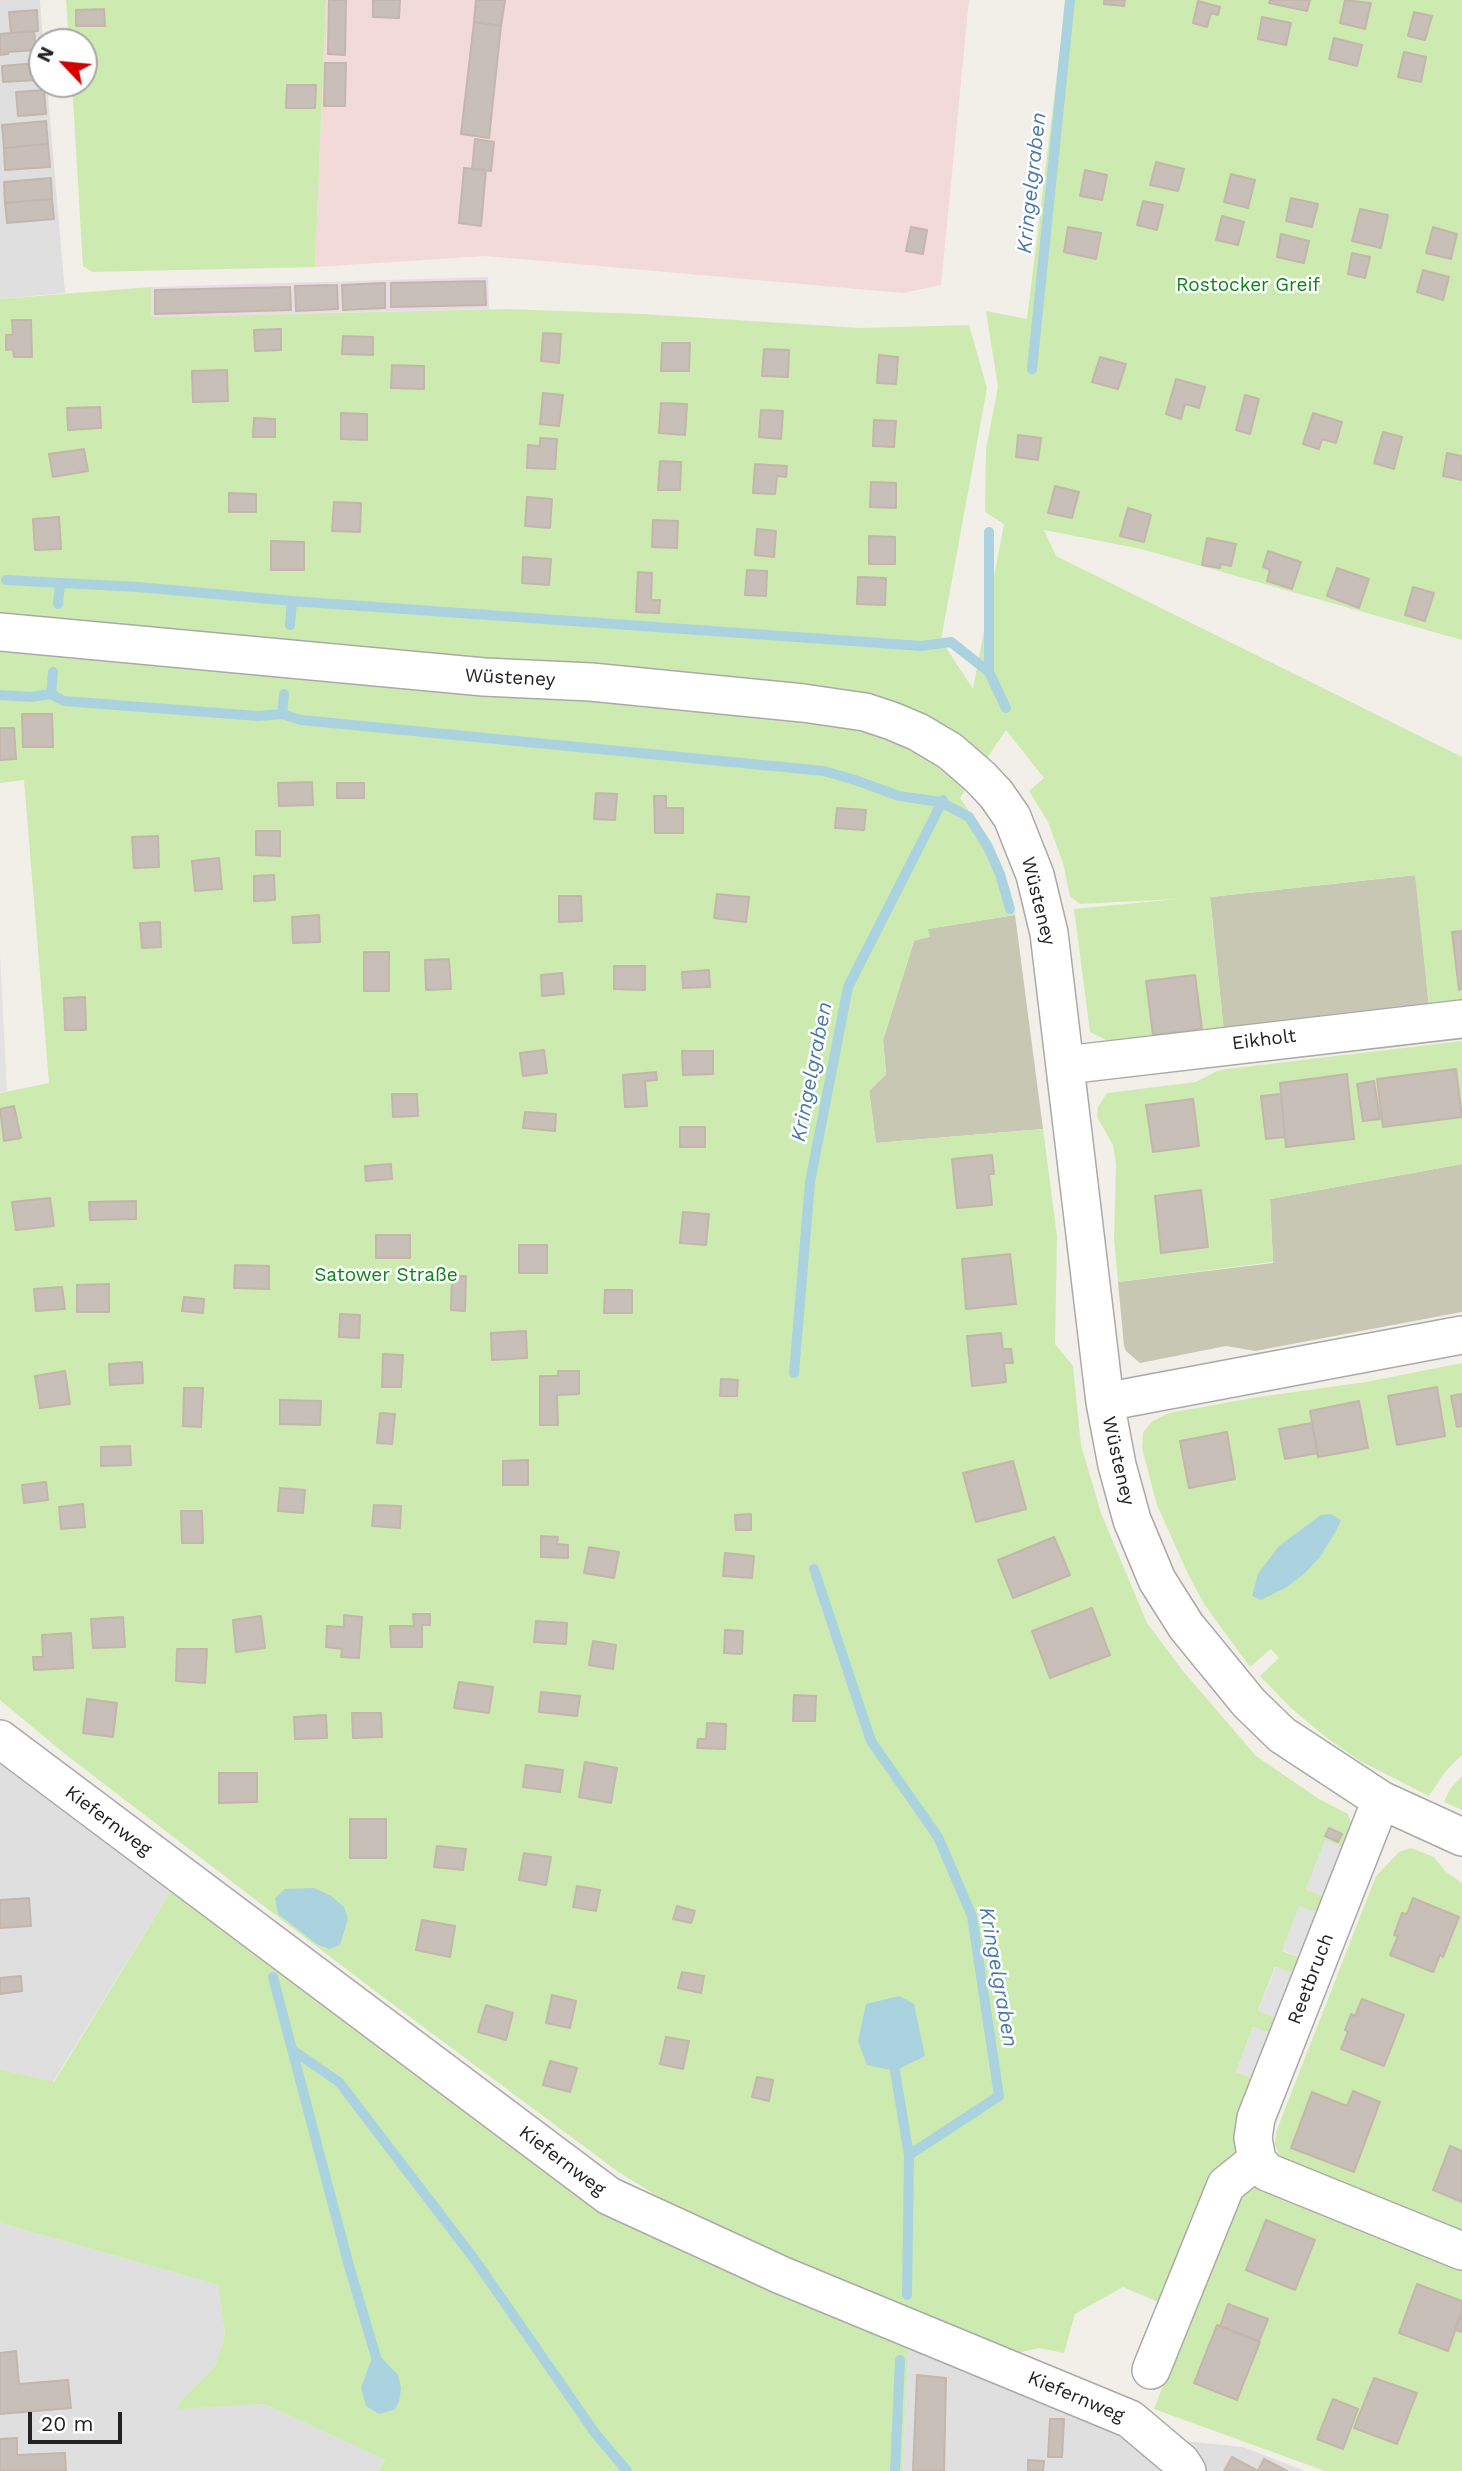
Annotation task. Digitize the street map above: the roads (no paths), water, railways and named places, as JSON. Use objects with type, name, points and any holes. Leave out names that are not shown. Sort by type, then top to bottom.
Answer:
[{"type":"street","name":"Wüsteney","points":[[0,632],[484,677],[592,682],[790,701],[865,712],[918,732],[950,751],[988,785],[1012,817],[1035,875],[1049,933],[1105,1402],[1117,1465],[1132,1520],[1157,1580],[1186,1626],[1250,1703],[1282,1735],[1381,1800],[1462,1837]]},
{"type":"street","name":"Eikholt","points":[[1066,1065],[1462,1019]]},
{"type":"street","points":[[1105,1402],[1462,1335]]},
{"type":"street","name":"Kiefernweg","points":[[0,1739],[609,2196],[781,2275],[1130,2419],[1181,2462],[1187,2471]]},
{"type":"street","name":"Reetbruch","points":[[1257,2160],[1253,2138],[1256,2118],[1381,1800]]},
{"type":"street","points":[[1152,2370],[1226,2185],[1257,2160],[1266,2172],[1462,2251]]},
{"type":"water","points":[[1331,1514],[1341,1520],[1320,1557],[1304,1574],[1285,1588],[1261,1600],[1252,1596],[1258,1574],[1279,1546],[1321,1515]]},
{"type":"water","points":[[314,1888],[331,1896],[344,1907],[348,1918],[340,1945],[329,1949],[318,1945],[278,1914],[275,1898],[285,1889]]},
{"type":"water","points":[[899,1996],[914,2004],[925,2056],[895,2071],[867,2065],[858,2041],[866,2004]]},
{"type":"water","points":[[380,2356],[398,2375],[401,2388],[399,2402],[394,2410],[379,2414],[366,2406],[361,2388],[372,2358]]},
{"type":"waterway","name":"Kringelgraben","points":[[1032,369],[1070,0]]},
{"type":"waterway","name":"Kringelgraben","points":[[989,532],[989,672],[1006,708]]},
{"type":"waterway","points":[[6,580],[138,587],[292,601],[922,646],[951,642],[989,672]]},
{"type":"waterway","points":[[58,604],[60,583]]},
{"type":"waterway","points":[[290,625],[292,601]]},
{"type":"waterway","points":[[51,694],[53,672]]},
{"type":"waterway","points":[[0,695],[31,697],[51,694],[64,701],[258,716],[282,714],[301,720],[824,771],[899,796],[941,802],[969,817],[988,847],[1000,874],[1010,909]]},
{"type":"waterway","points":[[282,714],[284,694]]},
{"type":"waterway","name":"Kringelgraben","points":[[794,1373],[810,1182],[848,987],[943,800]]},
{"type":"waterway","name":"Kringelgraben","points":[[814,1569],[871,1741],[938,1837],[972,1916],[999,2096],[909,2155],[907,2295]]},
{"type":"waterway","points":[[273,1977],[349,2266],[376,2357]]},
{"type":"waterway","points":[[294,2051],[339,2082],[475,2260],[595,2433],[627,2471]]},
{"type":"waterway","points":[[895,2071],[909,2155]]},
{"type":"waterway","points":[[895,2471],[900,2360]]},
{"type":"park label","name":"Rostocker Greif","points":[[1248,285]]},
{"type":"park label","name":"Satower Straße","points":[[386,1275]]}]
